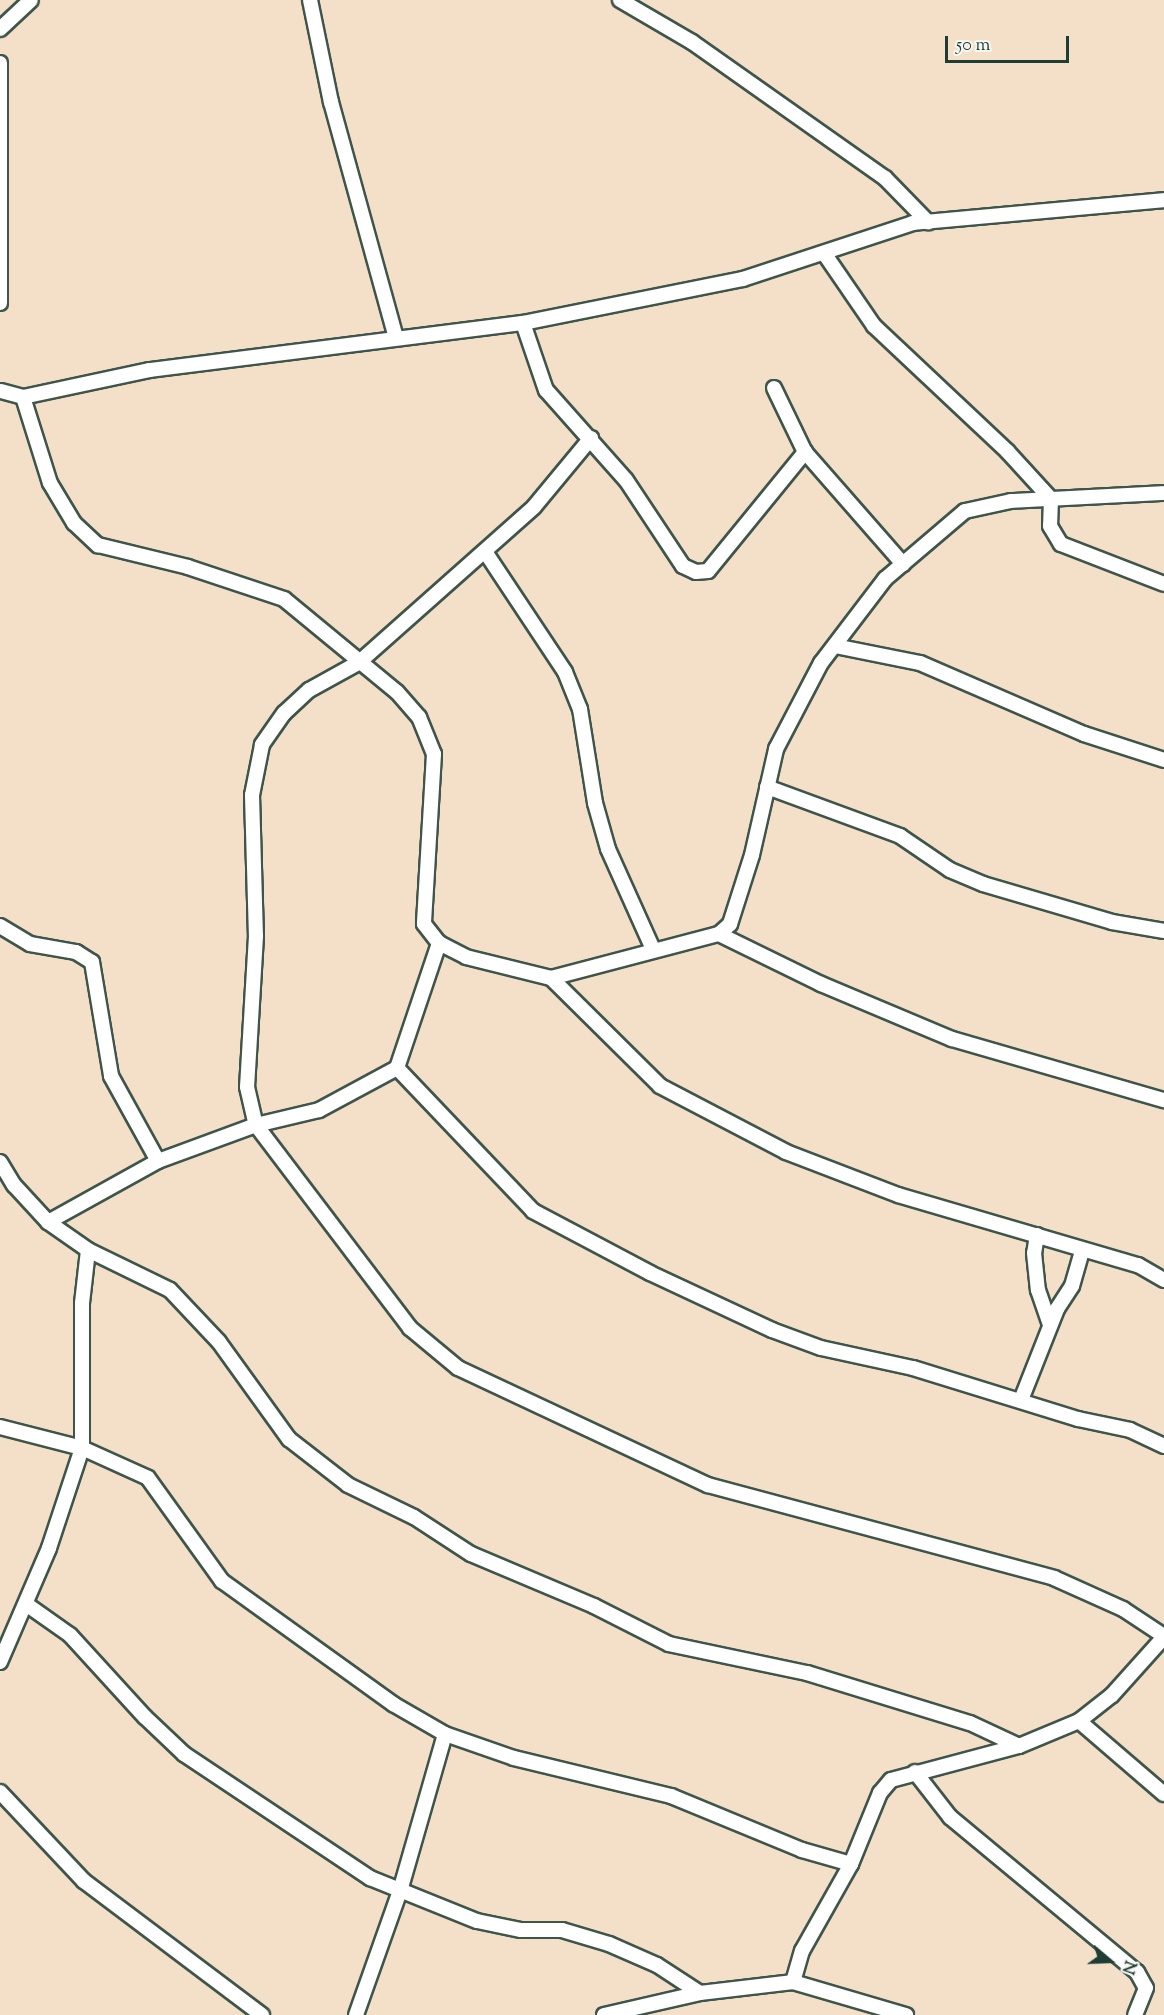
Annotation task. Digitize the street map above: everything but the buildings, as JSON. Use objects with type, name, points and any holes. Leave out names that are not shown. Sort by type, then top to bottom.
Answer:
[{"type":"street","points":[[0,29],[31,0]]},
{"type":"street","points":[[310,0],[331,102],[396,338]]},
{"type":"street","points":[[620,0],[692,42],[885,178],[928,222]]},
{"type":"street","points":[[0,63],[0,303]]},
{"type":"street","points":[[0,390],[23,397],[150,370],[523,323],[743,279],[913,223],[1164,200]]},
{"type":"street","points":[[824,253],[874,326],[1007,451],[1051,499],[1050,526],[1061,544],[1164,584]]},
{"type":"street","points":[[523,323],[536,370],[546,390],[626,480],[683,566],[696,572],[708,571],[805,452]]},
{"type":"street","points":[[774,388],[805,452],[903,564]]},
{"type":"street","points":[[23,397],[50,483],[74,523],[98,545],[188,567],[284,599],[318,624],[358,663],[397,692],[420,717],[430,737],[434,754],[424,924],[439,943],[466,957],[551,978],[653,949],[719,934],[730,924],[742,894],[776,749],[821,663],[885,579],[965,511],[1011,501],[1164,494]]},
{"type":"street","points":[[591,438],[534,507],[486,553],[358,663],[309,690],[284,713],[262,745],[252,795],[256,936],[247,1087],[249,1107],[256,1125],[410,1328],[458,1368],[708,1485],[1054,1578],[1123,1609],[1164,1636],[1112,1695],[1079,1721],[1019,1746],[891,1780],[880,1793],[850,1864],[802,1950],[793,1982]]},
{"type":"street","points":[[486,553],[565,672],[580,709],[595,803],[608,849],[653,949]]},
{"type":"street","points":[[835,646],[920,663],[1084,734],[1164,760]]},
{"type":"street","points":[[767,787],[900,836],[950,870],[983,884],[1112,922],[1164,931]]},
{"type":"street","points":[[0,926],[30,944],[76,952],[92,962],[111,1076],[158,1161]]},
{"type":"street","points":[[719,934],[821,984],[952,1039],[1164,1100]]},
{"type":"street","points":[[48,1222],[158,1161],[256,1125],[319,1110],[397,1068],[439,943]]},
{"type":"street","points":[[551,978],[618,1048],[660,1086],[786,1152],[898,1195],[1138,1265],[1164,1280]]},
{"type":"street","points":[[397,1068],[507,1188],[533,1211],[569,1232],[772,1330],[821,1348],[913,1368],[1078,1419],[1130,1430],[1164,1446]]},
{"type":"street","points":[[0,1162],[14,1185],[48,1222],[88,1250],[170,1290],[219,1342],[272,1418],[308,1457],[348,1485],[414,1517],[471,1554],[594,1605],[669,1644],[807,1673],[970,1723],[1019,1746]]},
{"type":"street","points":[[1037,1234],[1034,1253],[1038,1290],[1050,1324]]},
{"type":"street","points":[[0,1662],[26,1604],[82,1448],[82,1303],[88,1250]]},
{"type":"street","points":[[1021,1400],[1050,1324],[1072,1286],[1082,1250]]},
{"type":"street","points":[[0,1427],[82,1448],[148,1478],[222,1581],[393,1704],[445,1734],[514,1758],[671,1796],[802,1850],[850,1864]]},
{"type":"street","points":[[26,1604],[70,1635],[145,1717],[184,1754],[300,1834],[370,1878],[477,1921],[522,1930],[562,1930],[609,1944],[657,1965],[700,1994]]},
{"type":"street","points":[[1079,1721],[1164,1794]]},
{"type":"street","points":[[356,2015],[400,1891],[445,1734]]},
{"type":"street","points":[[915,1772],[950,1817],[1137,1972],[1146,1988],[1135,2015]]},
{"type":"street","points":[[0,1792],[84,1881],[182,1959],[262,2015]]},
{"type":"street","points":[[604,2015],[700,1994],[793,1982],[906,2015]]}]
